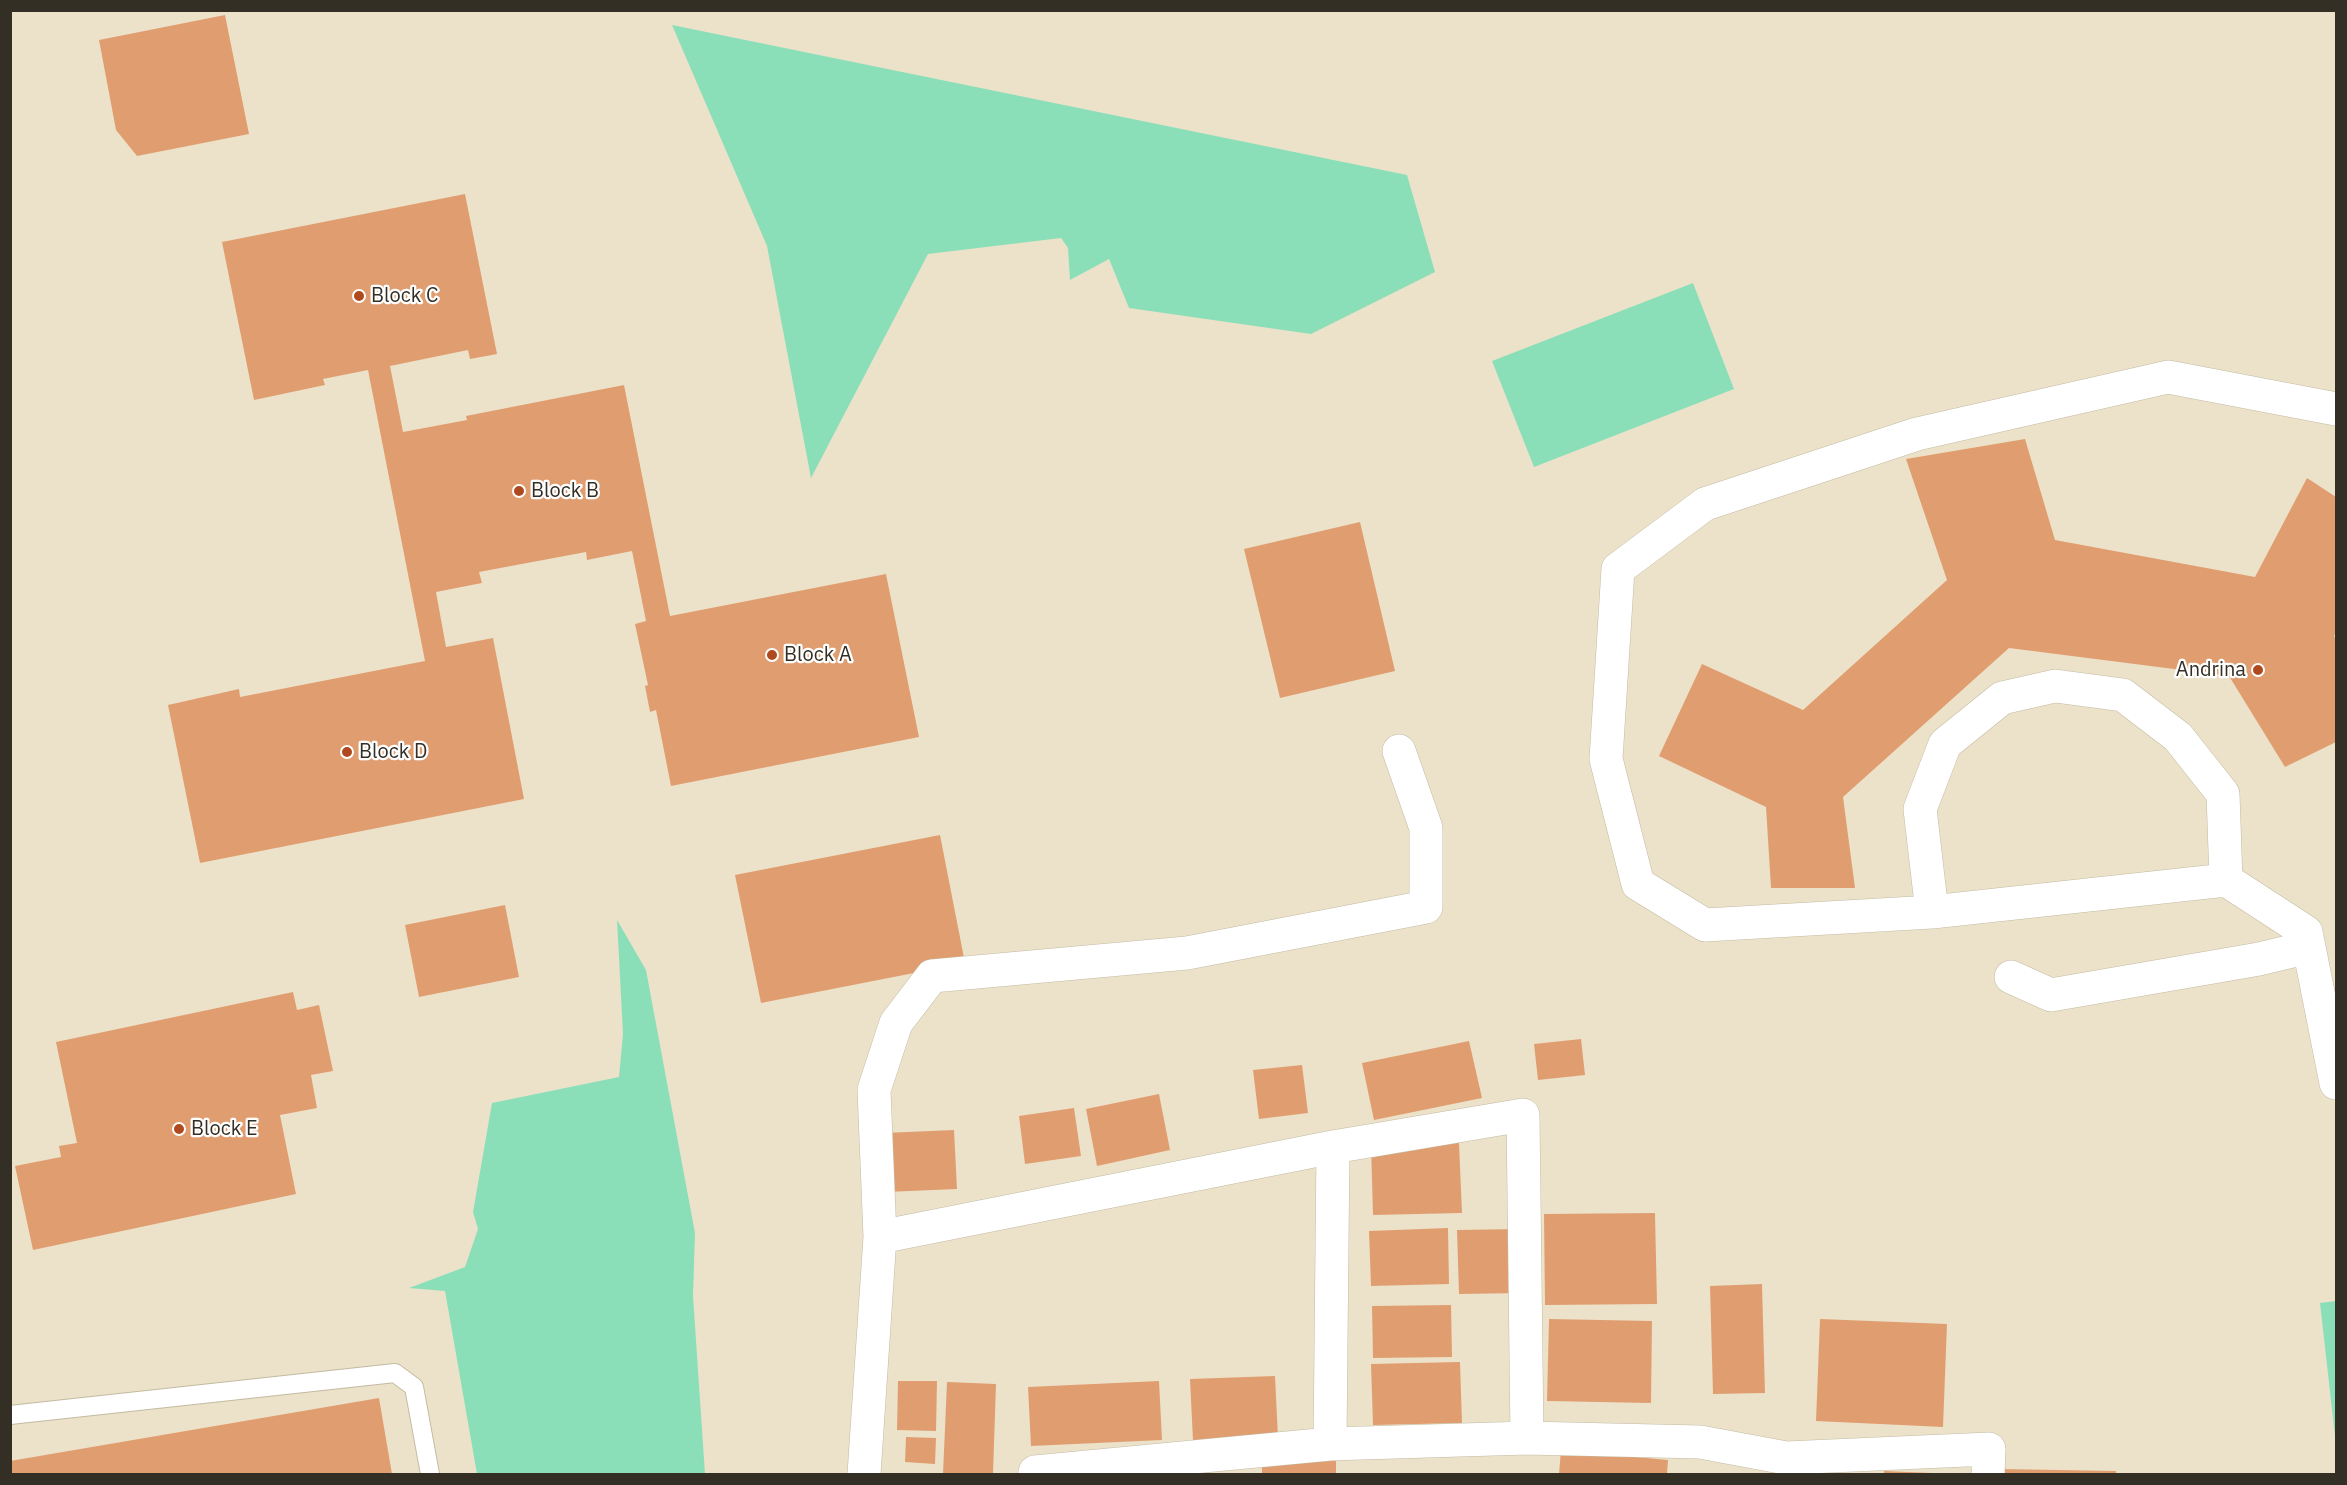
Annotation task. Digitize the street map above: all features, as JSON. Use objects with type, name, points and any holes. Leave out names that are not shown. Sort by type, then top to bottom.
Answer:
[{"type":"street","points":[[2337,409],[2168,376],[1917,434],[1705,504],[1618,569],[1606,759],[1638,884],[1705,925],[1932,912],[2226,880],[2306,932],[2337,1083]]},
{"type":"street","points":[[1932,912],[1920,809],[1945,744],[2002,698],[2055,686],[2123,695],[2178,736],[2223,794],[2226,880]]},
{"type":"street","points":[[864,1474],[880,1237],[874,1090],[896,1023],[932,976],[1187,953],[1426,907],[1426,828],[1399,751]]},
{"type":"street","points":[[2011,977],[2051,995],[2259,959],[2309,947]]},
{"type":"street","points":[[880,1237],[1333,1147],[1523,1115],[1527,1438]]},
{"type":"street","points":[[1330,1444],[1333,1147]]},
{"type":"street","points":[[1035,1472],[1330,1444],[1527,1438],[1700,1442],[1786,1466],[1989,1449],[1988,1474]]},
{"type":"lane","points":[[10,1415],[395,1373],[414,1387],[430,1474]]},
{"type":"green space","points":[[672,25],[1407,175],[1435,272],[1311,334],[1129,308],[1109,259],[1070,280],[1068,248],[1061,238],[928,254],[811,478],[767,246]]},
{"type":"green space","points":[[1693,283],[1734,389],[1534,467],[1492,361]]},
{"type":"green space","points":[[617,920],[646,970],[695,1233],[693,1296],[705,1474],[477,1474],[445,1291],[409,1288],[465,1267],[478,1229],[473,1212],[492,1103],[619,1077],[623,1034]]},
{"type":"green space","points":[[2336,1301],[2336,1445],[2320,1303]]},
{"type":"building","points":[[225,15],[249,134],[137,156],[116,130],[99,40]]},
{"type":"building","points":[[465,194],[497,354],[470,359],[468,350],[390,366],[403,432],[467,420],[466,416],[624,385],[670,616],[886,574],[919,737],[671,786],[656,710],[650,712],[645,686],[648,685],[635,624],[646,621],[632,551],[587,560],[586,552],[479,572],[482,583],[436,592],[446,647],[493,638],[524,799],[200,863],[168,705],[239,689],[240,697],[425,661],[368,370],[323,379],[325,385],[254,400],[222,242]]},
{"type":"building","name":"Andrina","points":[[2025,439],[2055,540],[2255,577],[2307,478],[2336,497],[2336,632],[2334,636],[2336,639],[2336,742],[2285,767],[2229,676],[2009,648],[1843,797],[1855,888],[1771,888],[1766,807],[1659,756],[1702,664],[1803,710],[1947,580],[1906,459]]},
{"type":"building","points":[[1360,522],[1395,671],[1280,698],[1244,549]]},
{"type":"building","points":[[940,835],[965,963],[761,1003],[735,875]]},
{"type":"building","points":[[505,905],[519,977],[419,997],[405,925]]},
{"type":"building","name":"Block E","points":[[293,992],[297,1010],[319,1005],[333,1071],[311,1075],[317,1108],[280,1115],[296,1194],[33,1250],[15,1166],[61,1157],[59,1146],[77,1143],[56,1042]]},
{"type":"building","points":[[1581,1039],[1585,1075],[1538,1080],[1534,1044]]},
{"type":"building","points":[[1469,1041],[1482,1098],[1374,1120],[1362,1063]]},
{"type":"building","points":[[1302,1065],[1308,1113],[1259,1119],[1253,1070]]},
{"type":"building","points":[[1159,1094],[1170,1150],[1097,1166],[1086,1109]]},
{"type":"building","points":[[1074,1108],[1081,1156],[1025,1164],[1019,1116]]},
{"type":"building","points":[[954,1130],[957,1189],[886,1192],[884,1133]]},
{"type":"building","points":[[1459,1143],[1462,1213],[1373,1215],[1371,1146]]},
{"type":"building","points":[[1655,1213],[1657,1304],[1545,1305],[1544,1214]]},
{"type":"building","points":[[1448,1228],[1449,1284],[1371,1286],[1369,1231]]},
{"type":"building","points":[[1520,1229],[1523,1293],[1459,1294],[1457,1230]]},
{"type":"building","points":[[1762,1284],[1765,1393],[1713,1394],[1710,1286]]},
{"type":"building","points":[[1451,1305],[1452,1357],[1373,1358],[1372,1306]]},
{"type":"building","points":[[1549,1319],[1652,1321],[1651,1403],[1547,1401]]},
{"type":"building","points":[[1820,1319],[1947,1324],[1943,1427],[1816,1421]]},
{"type":"building","points":[[1460,1362],[1462,1423],[1373,1425],[1371,1364]]},
{"type":"building","points":[[1275,1376],[1278,1438],[1193,1441],[1190,1379]]},
{"type":"building","points":[[898,1381],[937,1381],[936,1431],[897,1430]]},
{"type":"building","points":[[1159,1381],[1162,1440],[1031,1446],[1028,1387]]},
{"type":"building","points":[[947,1382],[996,1384],[993,1474],[943,1474]]},
{"type":"building","points":[[379,1398],[392,1474],[10,1474],[10,1461]]},
{"type":"building","points":[[906,1437],[936,1438],[935,1464],[905,1462]]},
{"type":"building","points":[[1561,1450],[1668,1460],[1667,1474],[1559,1474]]},
{"type":"building","points":[[1336,1461],[1336,1474],[1262,1474],[1262,1462]]},
{"type":"building","points":[[2001,1469],[2116,1471],[2116,1474],[2001,1474]]},
{"type":"building","points":[[1884,1471],[1932,1473],[1932,1474],[1884,1474]]},
{"type":"place","name":"Block C","points":[[359,296]]},
{"type":"place","name":"Block B","points":[[519,491]]},
{"type":"place","name":"Block A","points":[[772,655]]},
{"type":"place","name":"Andrina","points":[[2258,670]]},
{"type":"place","name":"Block D","points":[[347,752]]},
{"type":"place","name":"Block E","points":[[179,1129]]}]
